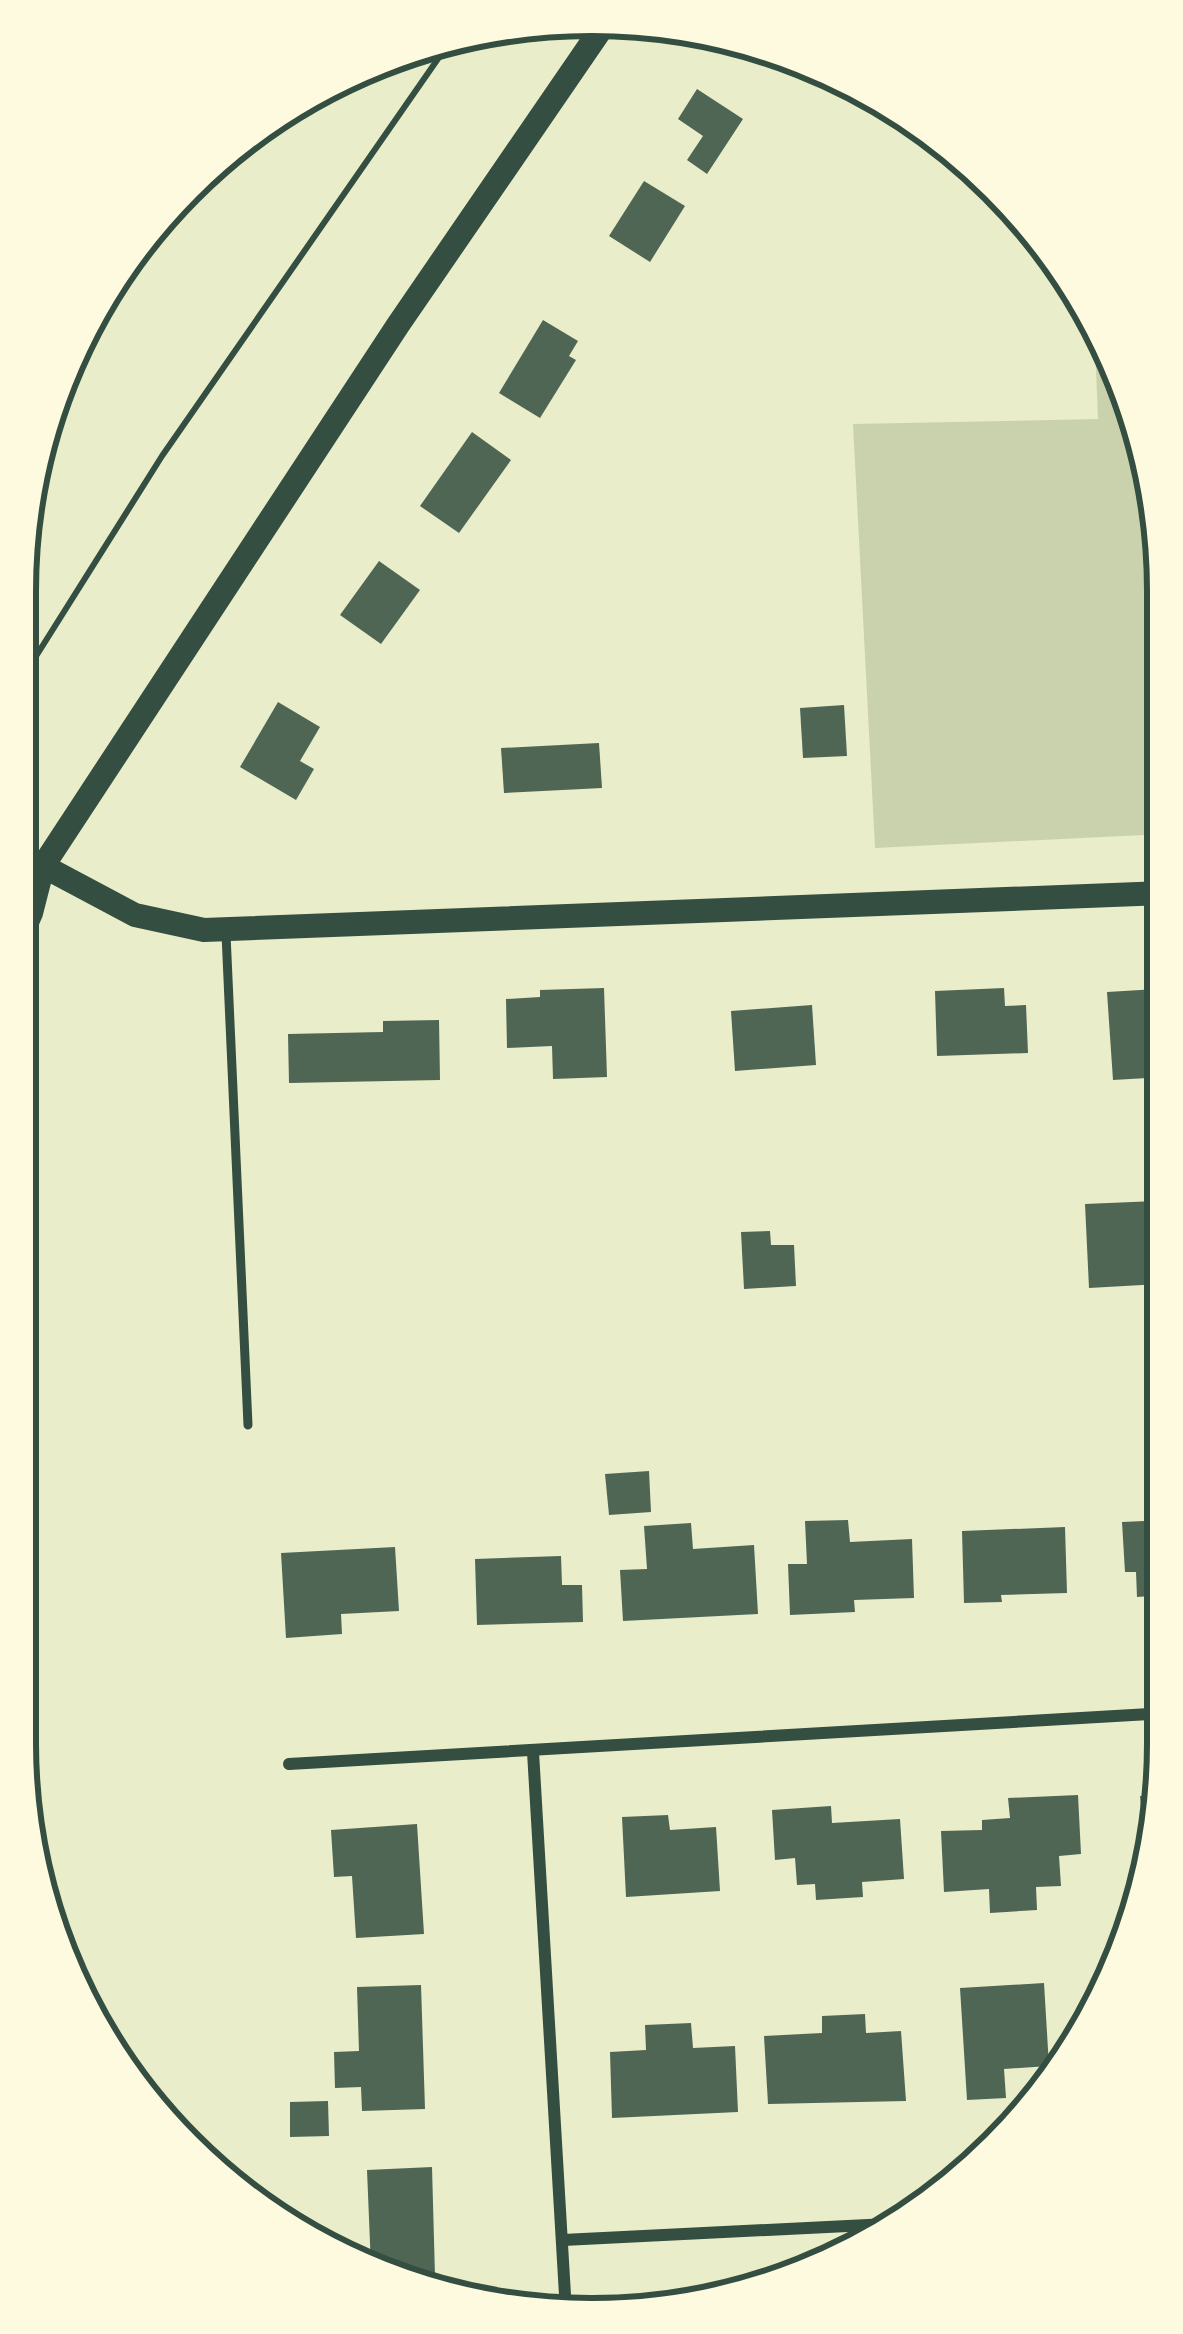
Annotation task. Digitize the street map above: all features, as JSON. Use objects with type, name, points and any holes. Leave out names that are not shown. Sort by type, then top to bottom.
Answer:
[{"type":"main road","points":[[36,896],[43,866],[398,325],[596,36]]},
{"type":"main road","points":[[36,870],[43,866]]},
{"type":"main road","points":[[43,866],[135,915],[184,928],[1147,894]]},
{"type":"street","points":[[289,1764],[1147,1714]]},
{"type":"street","points":[[533,1752],[565,2297]]},
{"type":"street","points":[[563,2240],[867,2225]]},
{"type":"lane","points":[[226,929],[248,1425]]},
{"type":"path","points":[[36,656],[162,456],[439,58]]},
{"type":"green space","points":[[1096,358],[1128,448],[1146,555],[1147,835],[875,848],[853,424],[1098,419]]},
{"type":"building","points":[[697,89],[743,119],[707,174],[687,160],[703,136],[678,119]]},
{"type":"building","points":[[644,181],[685,206],[650,262],[609,236]]},
{"type":"building","points":[[543,320],[578,341],[569,356],[576,360],[540,418],[499,393]]},
{"type":"building","points":[[472,432],[511,460],[459,533],[420,506]]},
{"type":"building","points":[[379,561],[420,590],[381,644],[340,615]]},
{"type":"building","points":[[278,702],[320,727],[300,761],[314,769],[296,800],[240,767]]},
{"type":"building","points":[[844,705],[847,756],[803,758],[800,708]]},
{"type":"building","points":[[599,743],[602,788],[504,793],[501,748]]},
{"type":"building","points":[[604,988],[607,1077],[553,1079],[552,1046],[507,1048],[506,999],[540,997],[540,990]]},
{"type":"building","points":[[1004,988],[1005,1006],[1026,1005],[1028,1053],[937,1056],[935,991]]},
{"type":"building","points":[[1147,990],[1147,1078],[1113,1080],[1107,992]]},
{"type":"building","points":[[812,1005],[816,1065],[735,1071],[731,1011]]},
{"type":"building","points":[[439,1020],[440,1080],[289,1083],[288,1034],[383,1032],[383,1021]]},
{"type":"building","points":[[1147,1201],[1147,1285],[1089,1288],[1085,1204]]},
{"type":"building","points":[[770,1231],[771,1245],[794,1245],[796,1286],[744,1289],[741,1232]]},
{"type":"building","points":[[649,1471],[651,1512],[609,1515],[605,1474]]},
{"type":"building","points":[[848,1520],[850,1542],[912,1539],[914,1598],[854,1600],[855,1612],[790,1615],[788,1564],[807,1564],[805,1521]]},
{"type":"building","points":[[1147,1521],[1147,1596],[1137,1597],[1136,1572],[1125,1572],[1122,1522]]},
{"type":"building","points":[[691,1523],[693,1549],[754,1545],[758,1614],[623,1621],[620,1570],[647,1569],[644,1526]]},
{"type":"building","points":[[1065,1527],[1067,1593],[1001,1595],[1002,1602],[964,1603],[962,1531]]},
{"type":"building","points":[[395,1547],[399,1611],[341,1614],[342,1634],[286,1638],[281,1553]]},
{"type":"building","points":[[561,1556],[562,1585],[582,1585],[583,1622],[477,1625],[475,1559]]},
{"type":"building","points":[[1078,1795],[1081,1854],[1059,1856],[1061,1886],[1036,1887],[1037,1910],[990,1913],[989,1889],[944,1892],[941,1831],[982,1830],[982,1820],[1010,1818],[1008,1798]]},
{"type":"building","points":[[831,1806],[832,1823],[900,1819],[904,1879],[862,1882],[863,1897],[816,1900],[815,1884],[797,1885],[795,1858],[775,1860],[772,1810]]},
{"type":"building","points":[[668,1815],[670,1830],[716,1827],[720,1891],[626,1897],[622,1817]]},
{"type":"building","points":[[417,1824],[424,1934],[356,1938],[352,1876],[334,1877],[331,1830]]},
{"type":"building","points":[[1044,1983],[1048,2057],[1042,2066],[1004,2069],[1006,2098],[967,2100],[960,1988]]},
{"type":"building","points":[[421,1985],[425,2109],[362,2111],[361,2087],[335,2088],[334,2052],[359,2051],[357,1987]]},
{"type":"building","points":[[865,2014],[866,2033],[901,2031],[906,2101],[768,2104],[764,2036],[822,2033],[822,2016]]},
{"type":"building","points":[[691,2023],[693,2048],[735,2046],[738,2112],[612,2118],[610,2052],[646,2050],[645,2025]]},
{"type":"building","points":[[328,2101],[329,2136],[290,2137],[290,2102]]},
{"type":"building","points":[[432,2167],[435,2275],[370,2252],[367,2170]]}]
